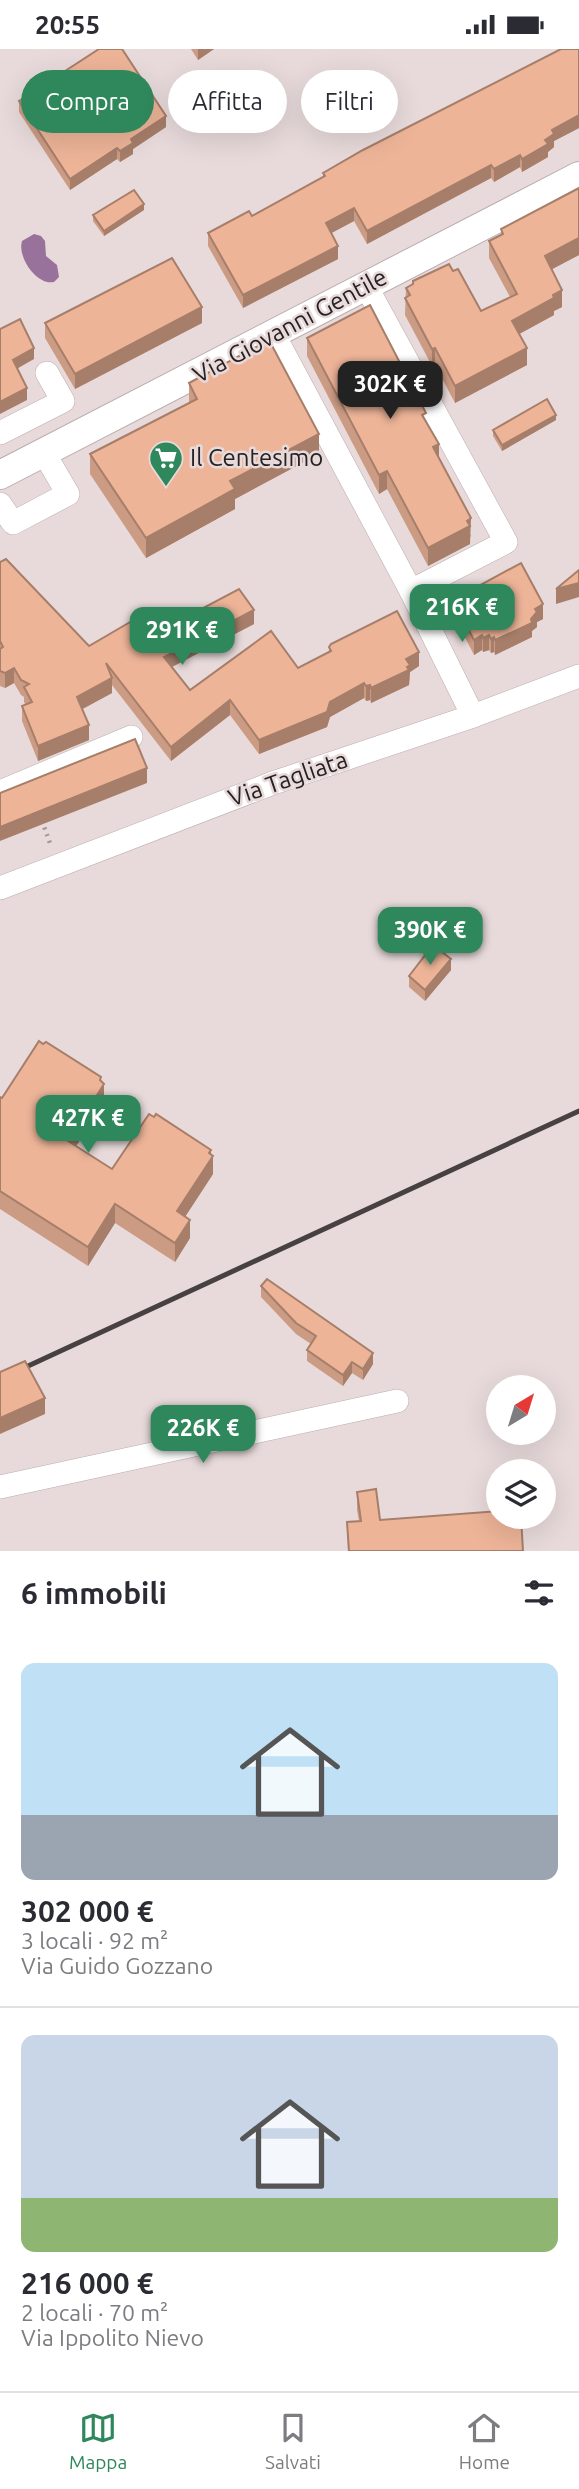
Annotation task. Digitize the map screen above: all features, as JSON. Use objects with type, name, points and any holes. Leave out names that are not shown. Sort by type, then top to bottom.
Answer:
[{"type":"main road","name":"Via Giovanni Gentile","points":[[0,475],[579,176]]},
{"type":"street","points":[[366,286],[506,542],[411,591]]},
{"type":"street","points":[[274,335],[411,591],[473,716]]},
{"type":"street","points":[[0,433],[63,401],[47,373]]},
{"type":"street","points":[[0,503],[13,523],[68,494],[44,453]]},
{"type":"street","name":"Via Tagliata","points":[[0,888],[273,783],[473,716],[579,676]]},
{"type":"street","points":[[0,792],[131,737]]},
{"type":"street","points":[[0,1487],[397,1401]]},
{"type":"shaded area","points":[[34,234],[45,241],[46,256],[57,265],[59,277],[54,282],[41,280],[35,275],[22,255],[22,241]]},
{"type":"building","points":[[99,49],[122,49],[136,70],[67,70]]},
{"type":"building","points":[[561,49],[579,49],[579,115],[552,130],[554,134],[545,140],[548,144],[522,159],[520,155],[494,169],[491,165],[367,231],[354,208],[326,223],[338,246],[243,295],[208,233],[249,211],[252,216],[398,132]]},
{"type":"building","points":[[154,98],[166,116],[154,124]]},
{"type":"building","points":[[40,133],[140,133],[131,139],[133,143],[120,151],[117,148],[70,179]]},
{"type":"building","points":[[579,188],[579,238],[545,256],[562,290],[553,295],[554,298],[512,321],[527,348],[455,386],[405,298],[410,295],[406,288],[413,284],[413,281],[449,264],[453,271],[458,269],[481,311],[517,294],[489,241],[503,234],[501,229]]},
{"type":"building","points":[[134,190],[144,204],[104,231],[93,215]]},
{"type":"building","points":[[172,258],[202,307],[75,374],[45,323]]},
{"type":"building","points":[[370,305],[426,413],[422,415],[439,444],[433,447],[471,518],[467,521],[470,526],[428,548],[387,471],[379,475],[307,338]]},
{"type":"building","points":[[20,319],[34,348],[13,360],[27,388],[0,402],[0,329]]},
{"type":"building","points":[[269,340],[319,434],[230,481],[235,489],[146,538],[90,454],[197,399],[189,383]]},
{"type":"building","points":[[547,399],[556,415],[502,445],[493,430]]},
{"type":"building","points":[[6,559],[89,646],[149,611],[162,630],[239,589],[254,610],[164,657],[190,690],[271,631],[298,668],[331,651],[331,644],[397,611],[419,652],[406,659],[410,665],[407,667],[409,670],[371,688],[364,683],[330,702],[327,712],[259,740],[230,700],[171,747],[106,663],[112,678],[77,697],[89,725],[38,746],[22,706],[32,702],[24,687],[29,684],[21,680],[14,668],[5,673],[0,671],[0,649],[3,647],[0,641],[0,562]]},
{"type":"building","points":[[521,563],[543,604],[535,609],[537,612],[531,619],[532,623],[495,640],[489,635],[483,638],[482,635],[474,640],[453,600]]},
{"type":"building","points":[[579,570],[579,583],[556,589]]},
{"type":"building","points":[[135,739],[147,768],[0,827],[0,793]]},
{"type":"building","points":[[433,945],[451,959],[425,990],[409,976]]},
{"type":"building","points":[[39,1041],[43,1044],[46,1042],[101,1077],[100,1080],[104,1084],[68,1141],[112,1169],[149,1114],[154,1117],[156,1114],[211,1150],[209,1153],[213,1156],[177,1211],[190,1220],[175,1243],[115,1204],[88,1247],[0,1191],[0,1097],[2,1098]]},
{"type":"building","points":[[267,1279],[373,1353],[363,1369],[352,1362],[343,1375],[307,1350],[316,1336],[296,1323],[261,1286]]},
{"type":"building","points":[[25,1361],[45,1398],[0,1418],[0,1372]]},
{"type":"building","points":[[376,1489],[380,1520],[486,1512],[486,1529],[522,1529],[523,1551],[349,1551],[347,1522],[361,1521],[357,1492]]},
{"type":"railway","points":[[0,1379],[579,1111]]},
{"type":"place","name":"Il Centesimo","points":[[166,488]]}]
